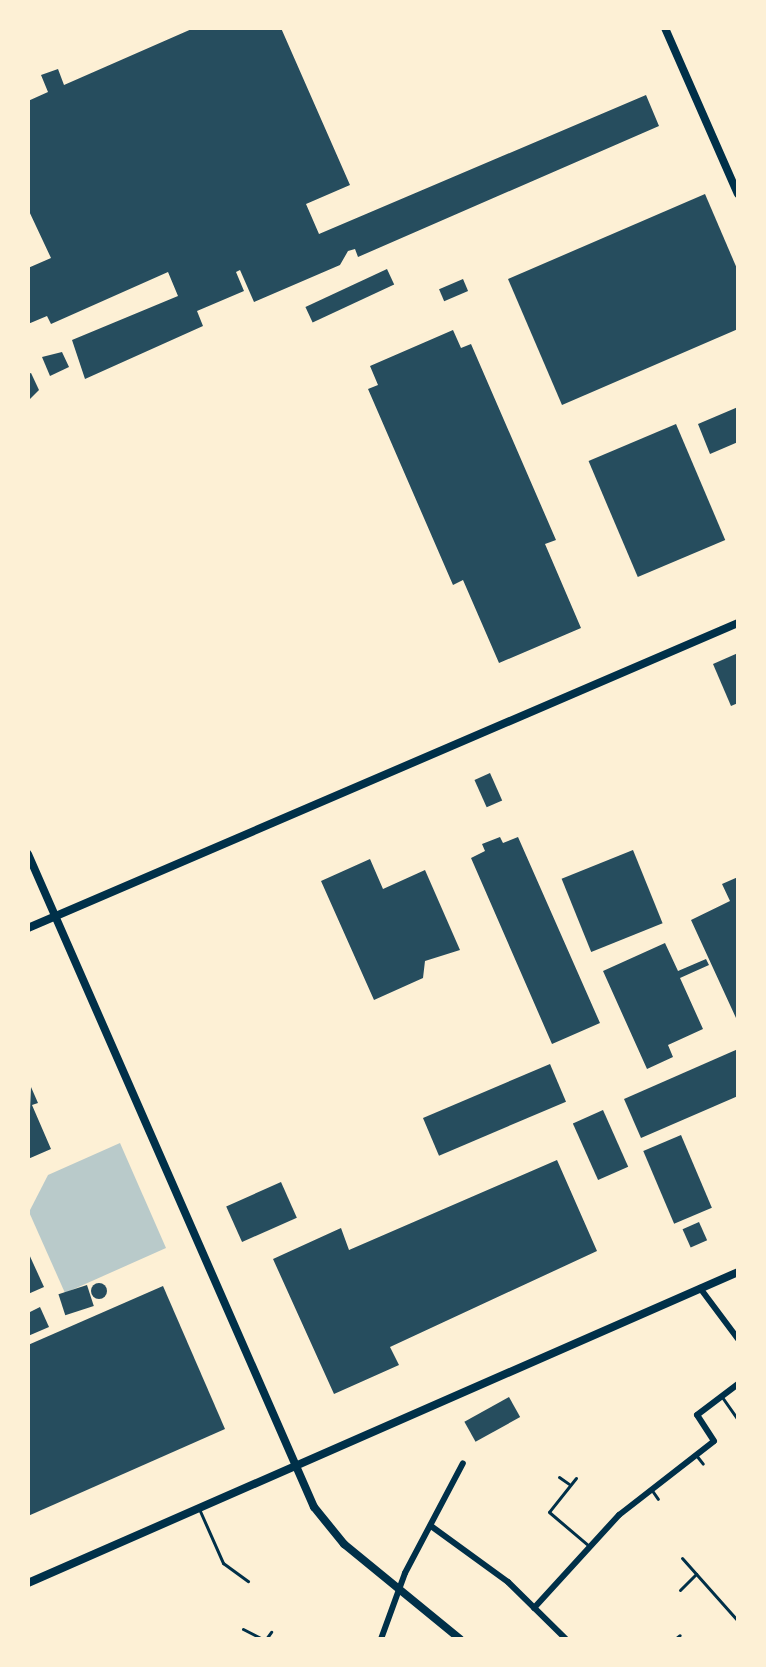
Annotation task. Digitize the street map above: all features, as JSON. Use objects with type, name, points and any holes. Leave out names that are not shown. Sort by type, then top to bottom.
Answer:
[{"type":"street","points":[[665,28],[738,194]]},
{"type":"street","points":[[28,928],[738,623]]},
{"type":"street","points":[[28,854],[296,1466],[328,1529],[460,1639]]},
{"type":"street","points":[[28,1583],[738,1272]]},
{"type":"street","points":[[700,1288],[738,1339]]},
{"type":"street","points":[[534,1608],[589,1547],[651,1489],[714,1441],[697,1415],[738,1384]]},
{"type":"street","points":[[381,1639],[400,1589],[463,1463]]},
{"type":"street","points":[[431,1526],[508,1582],[566,1639]]},
{"type":"lane","points":[[722,1397],[738,1420]]},
{"type":"lane","points":[[696,1455],[703,1464]]},
{"type":"lane","points":[[559,1477],[570,1485]]},
{"type":"lane","points":[[576,1478],[549,1512],[589,1547]]},
{"type":"lane","points":[[651,1489],[658,1499]]},
{"type":"lane","points":[[199,1509],[223,1563],[248,1581]]},
{"type":"lane","points":[[682,1558],[738,1621]]},
{"type":"lane","points":[[680,1590],[696,1574]]},
{"type":"lane","points":[[243,1629],[264,1639],[271,1632]]},
{"type":"path","points":[[675,1639],[680,1635]]},
{"type":"shaded area","points":[[120,1143],[166,1248],[65,1293],[29,1212],[48,1175]]},
{"type":"building","points":[[194,28],[281,28],[350,185],[306,204],[319,234],[646,95],[659,126],[358,257],[355,249],[348,251],[340,265],[254,302],[240,270],[236,272],[244,291],[197,311],[203,326],[85,379],[72,340],[178,296],[168,272],[51,324],[47,316],[28,324],[28,268],[51,258],[28,209],[28,101],[48,92],[41,75],[58,69],[64,85]]},
{"type":"building","points":[[705,194],[738,271],[738,329],[562,405],[508,279]]},
{"type":"building","points":[[387,269],[394,284],[313,322],[305,307]]},
{"type":"building","points":[[463,279],[468,291],[444,301],[439,289]]},
{"type":"building","points":[[453,330],[461,348],[471,344],[556,540],[545,544],[581,628],[499,663],[463,580],[453,585],[368,389],[378,385],[370,366]]},
{"type":"building","points":[[62,352],[69,367],[50,376],[42,357]]},
{"type":"building","points":[[31,373],[39,390],[28,401],[28,374]]},
{"type":"building","points":[[738,407],[738,442],[710,454],[698,424]]},
{"type":"building","points":[[676,424],[725,540],[638,577],[589,461]]},
{"type":"building","points":[[738,653],[738,703],[731,706],[713,664]]},
{"type":"building","points":[[490,773],[502,800],[487,807],[474,780]]},
{"type":"building","points":[[500,837],[503,843],[518,837],[600,1023],[552,1044],[471,858],[485,851],[482,844]]},
{"type":"building","points":[[633,850],[663,923],[591,952],[562,879]]},
{"type":"building","points":[[370,859],[383,889],[425,870],[460,950],[425,961],[423,978],[374,1000],[321,881]]},
{"type":"building","points":[[738,877],[736,1018],[691,920],[730,901],[722,884]]},
{"type":"building","points":[[665,943],[678,971],[706,959],[709,965],[680,978],[703,1029],[668,1045],[673,1057],[647,1069],[603,971]]},
{"type":"building","points":[[738,1049],[738,1096],[641,1138],[624,1099]]},
{"type":"building","points":[[550,1064],[566,1102],[439,1156],[423,1118]]},
{"type":"building","points":[[31,1087],[38,1103],[32,1105],[51,1149],[28,1159]]},
{"type":"building","points":[[603,1110],[628,1167],[598,1180],[573,1123]]},
{"type":"building","points":[[681,1135],[712,1208],[674,1224],[643,1151]]},
{"type":"building","points":[[557,1160],[597,1251],[390,1347],[399,1365],[334,1394],[273,1259],[341,1228],[349,1250]]},
{"type":"building","points":[[281,1182],[297,1218],[242,1242],[226,1206]]},
{"type":"building","points":[[699,1222],[707,1240],[691,1248],[683,1229]]},
{"type":"building","points":[[28,1252],[44,1287],[28,1294]]},
{"type":"building","points":[[99,1283],[107,1291],[99,1299],[91,1291]]},
{"type":"building","points":[[87,1285],[94,1306],[65,1315],[58,1294]]},
{"type":"building","points":[[163,1286],[225,1429],[28,1516],[28,1345]]},
{"type":"building","points":[[40,1307],[49,1327],[28,1336],[28,1313]]},
{"type":"building","points":[[509,1397],[520,1417],[476,1442],[464,1422]]}]
